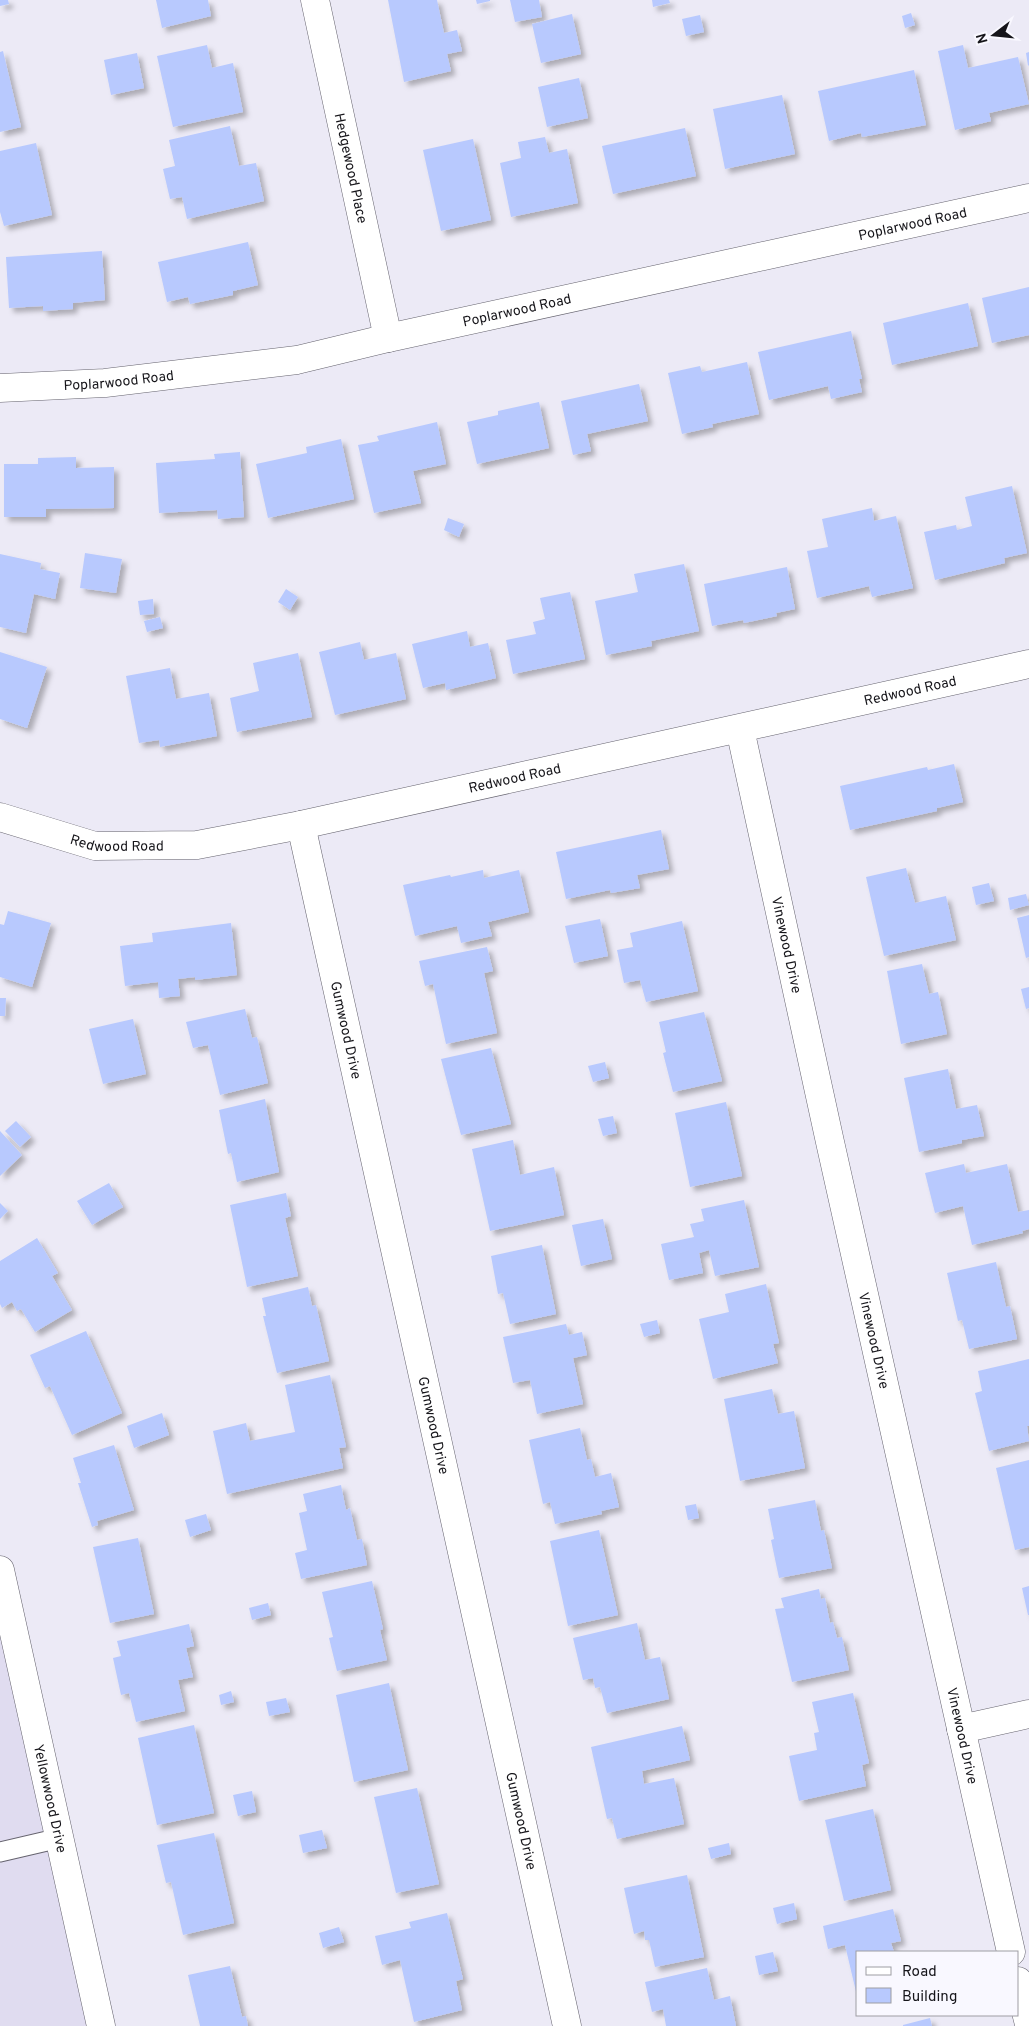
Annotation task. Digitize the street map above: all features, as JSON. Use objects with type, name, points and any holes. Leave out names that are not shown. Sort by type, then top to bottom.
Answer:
[{"type":"street","name":"Hedgewood Place","points":[[315,0],[388,338]]},
{"type":"street","name":"Poplarwood Road","points":[[0,388],[105,383],[288,361],[1029,198]]},
{"type":"street","name":"Redwood Road","points":[[0,818],[95,846],[197,845],[301,825],[1029,664]]},
{"type":"street","name":"Vinewood Drive","points":[[740,729],[1010,1951]]},
{"type":"street","name":"Gumwood Drive","points":[[301,825],[567,2026]]},
{"type":"street","name":"Yellowwood Drive","points":[[0,1570],[101,2026]]},
{"type":"street","points":[[961,1729],[1029,1714]]},
{"type":"street","points":[[1019,1985],[1029,2024]]},
{"type":"lane","points":[[0,1852],[60,1838]]},
{"type":"shaded area","points":[[0,1565],[104,2026],[0,2026]]},
{"type":"building","points":[[0,0],[8,0],[9,4],[0,6]]},
{"type":"building","points":[[156,0],[208,0],[211,16],[162,28]]},
{"type":"building","points":[[388,0],[437,0],[444,33],[457,30],[462,51],[447,54],[451,71],[404,82]]},
{"type":"building","points":[[476,0],[490,0],[490,1],[477,4]]},
{"type":"building","points":[[510,0],[539,0],[542,17],[515,22]]},
{"type":"building","points":[[652,0],[669,0],[670,3],[653,7]]},
{"type":"building","points":[[911,13],[915,25],[905,28],[902,16]]},
{"type":"building","points":[[572,14],[581,54],[541,63],[532,24]]},
{"type":"building","points":[[700,15],[704,32],[686,36],[682,19]]},
{"type":"building","points":[[207,45],[212,68],[233,63],[243,112],[173,127],[157,56]]},
{"type":"building","points":[[963,45],[968,68],[1018,57],[1029,104],[989,113],[991,121],[955,130],[938,51]]},
{"type":"building","points":[[3,51],[21,127],[0,132],[0,52]]},
{"type":"building","points":[[1029,52],[1029,65],[1028,66],[1026,53]]},
{"type":"building","points":[[137,53],[144,88],[111,95],[104,60]]},
{"type":"building","points":[[914,70],[926,125],[862,137],[861,133],[829,141],[818,91]]},
{"type":"building","points":[[579,78],[588,118],[547,127],[538,87]]},
{"type":"building","points":[[782,95],[795,154],[725,169],[713,109]]},
{"type":"building","points":[[230,126],[239,166],[256,163],[264,201],[187,219],[182,197],[170,199],[163,169],[175,166],[169,140]]},
{"type":"building","points":[[685,128],[696,176],[613,194],[602,146]]},
{"type":"building","points":[[545,137],[549,153],[567,149],[578,203],[511,217],[500,163],[521,158],[518,142]]},
{"type":"building","points":[[473,139],[491,220],[441,231],[423,150]]},
{"type":"building","points":[[36,143],[52,215],[4,226],[0,212],[0,151]]},
{"type":"building","points":[[248,242],[258,285],[233,291],[233,295],[190,304],[188,297],[167,302],[158,262]]},
{"type":"building","points":[[102,251],[105,300],[73,303],[73,309],[43,311],[43,306],[9,308],[6,257]]},
{"type":"building","points":[[1029,287],[1029,335],[992,343],[982,298]]},
{"type":"building","points":[[968,303],[978,346],[892,365],[883,323]]},
{"type":"building","points":[[851,331],[862,379],[859,379],[862,392],[831,399],[828,386],[769,400],[758,352]]},
{"type":"building","points":[[747,362],[759,414],[712,424],[713,427],[682,434],[668,373],[700,366],[702,372]]},
{"type":"building","points":[[639,384],[648,421],[587,434],[591,451],[573,455],[561,401]]},
{"type":"building","points":[[539,402],[549,448],[477,464],[467,422],[498,415],[498,411]]},
{"type":"building","points":[[437,422],[446,464],[413,471],[421,503],[374,513],[358,445],[379,441],[377,436]]},
{"type":"building","points":[[341,439],[354,499],[268,518],[256,464],[307,453],[306,447]]},
{"type":"building","points":[[240,452],[244,517],[218,519],[217,510],[159,513],[156,463],[215,459],[214,454]]},
{"type":"building","points":[[76,457],[76,468],[114,467],[114,508],[46,509],[46,517],[4,517],[4,464],[38,464],[38,458]]},
{"type":"building","points":[[1012,486],[1027,553],[1004,558],[1005,563],[935,580],[924,532],[956,525],[957,530],[972,526],[965,497]]},
{"type":"building","points":[[872,508],[874,521],[896,516],[913,588],[872,597],[869,586],[817,598],[807,551],[828,547],[822,519]]},
{"type":"building","points":[[448,518],[464,524],[459,537],[444,530]]},
{"type":"building","points":[[85,553],[122,559],[116,593],[80,588]]},
{"type":"building","points":[[0,554],[41,563],[40,569],[60,573],[55,599],[34,594],[26,633],[0,627]]},
{"type":"building","points":[[684,564],[699,631],[651,641],[652,646],[606,655],[595,601],[638,592],[634,574]]},
{"type":"building","points":[[787,567],[795,609],[776,613],[777,616],[744,623],[743,620],[712,626],[704,584]]},
{"type":"building","points":[[286,589],[298,597],[290,610],[278,602]]},
{"type":"building","points":[[570,592],[585,659],[513,674],[506,640],[536,634],[533,622],[545,619],[540,598]]},
{"type":"building","points":[[153,599],[154,614],[140,615],[138,601]]},
{"type":"building","points":[[160,617],[163,628],[147,632],[144,621]]},
{"type":"building","points":[[467,631],[470,647],[488,643],[496,678],[446,690],[445,683],[423,688],[412,644]]},
{"type":"building","points":[[360,642],[364,660],[396,653],[406,699],[335,715],[319,652]]},
{"type":"building","points":[[0,652],[47,667],[27,728],[0,719]]},
{"type":"building","points":[[298,653],[312,717],[237,732],[230,698],[259,691],[253,663]]},
{"type":"building","points":[[170,668],[176,699],[209,693],[217,736],[160,747],[159,740],[139,743],[126,676]]},
{"type":"building","points":[[954,764],[963,802],[937,808],[937,811],[850,830],[840,786],[927,767],[928,770]]},
{"type":"building","points":[[661,830],[669,869],[637,875],[640,888],[611,893],[610,890],[566,899],[556,852]]},
{"type":"building","points":[[906,868],[915,903],[946,896],[956,940],[884,956],[866,877]]},
{"type":"building","points":[[483,870],[484,878],[519,870],[529,912],[488,922],[492,936],[461,943],[457,926],[415,936],[403,885]]},
{"type":"building","points":[[989,883],[994,901],[976,905],[972,887]]},
{"type":"building","points":[[1026,894],[1029,905],[1010,910],[1008,898]]},
{"type":"building","points":[[8,911],[51,923],[32,987],[0,977],[0,924],[4,925]]},
{"type":"building","points":[[1029,915],[1029,957],[1026,958],[1017,918]]},
{"type":"building","points":[[600,919],[608,956],[574,963],[565,926]]},
{"type":"building","points":[[682,921],[698,991],[646,1002],[640,980],[624,983],[617,950],[633,947],[630,933]]},
{"type":"building","points":[[231,923],[237,975],[195,980],[195,977],[178,979],[180,996],[159,998],[158,982],[125,986],[120,946],[153,942],[152,933]]},
{"type":"building","points":[[487,947],[493,971],[484,973],[497,1033],[446,1044],[433,984],[425,986],[419,961]]},
{"type":"building","points":[[922,964],[929,994],[938,992],[947,1034],[901,1044],[887,971]]},
{"type":"building","points":[[1029,987],[1029,1008],[1026,1009],[1021,989]]},
{"type":"building","points":[[0,998],[6,998],[5,1016],[0,1016]]},
{"type":"building","points":[[245,1009],[252,1038],[257,1037],[268,1083],[220,1095],[208,1045],[193,1048],[186,1022]]},
{"type":"building","points":[[704,1012],[722,1081],[673,1092],[663,1053],[666,1052],[659,1022]]},
{"type":"building","points":[[133,1019],[146,1074],[103,1084],[89,1029]]},
{"type":"building","points":[[491,1048],[511,1124],[461,1135],[441,1059]]},
{"type":"building","points":[[605,1062],[609,1078],[593,1082],[588,1066]]},
{"type":"building","points":[[948,1069],[956,1109],[977,1105],[984,1136],[962,1140],[962,1143],[919,1152],[904,1078]]},
{"type":"building","points":[[265,1099],[279,1172],[237,1182],[231,1153],[228,1154],[219,1110]]},
{"type":"building","points":[[726,1102],[742,1176],[690,1187],[675,1113]]},
{"type":"building","points":[[613,1116],[617,1133],[603,1136],[598,1119]]},
{"type":"building","points":[[16,1121],[31,1137],[20,1147],[5,1131]]},
{"type":"building","points":[[0,1131],[22,1155],[0,1176]]},
{"type":"building","points":[[513,1140],[520,1175],[554,1167],[564,1215],[490,1231],[472,1149]]},
{"type":"building","points":[[964,1164],[966,1173],[1007,1164],[1018,1212],[1029,1210],[1029,1229],[1022,1231],[1023,1233],[972,1245],[963,1206],[935,1213],[925,1173]]},
{"type":"building","points":[[109,1183],[123,1207],[92,1225],[77,1201]]},
{"type":"building","points":[[286,1193],[291,1216],[285,1218],[298,1276],[247,1287],[230,1205]]},
{"type":"building","points":[[744,1200],[759,1267],[715,1276],[709,1250],[699,1253],[703,1273],[669,1280],[661,1244],[694,1237],[690,1224],[704,1221],[701,1209]]},
{"type":"building","points":[[0,1203],[8,1211],[0,1219]]},
{"type":"building","points":[[603,1219],[612,1259],[581,1266],[572,1225]]},
{"type":"building","points":[[37,1238],[58,1273],[52,1276],[72,1310],[35,1332],[21,1309],[17,1311],[12,1302],[2,1308],[0,1304],[0,1261]]},
{"type":"building","points":[[542,1245],[556,1314],[510,1324],[503,1293],[498,1294],[491,1256]]},
{"type":"building","points":[[996,1262],[1006,1307],[1010,1306],[1017,1339],[969,1349],[962,1320],[958,1321],[947,1273]]},
{"type":"building","points":[[766,1284],[779,1343],[773,1344],[778,1363],[713,1379],[699,1319],[729,1312],[725,1294]]},
{"type":"building","points":[[308,1287],[312,1306],[316,1305],[329,1361],[277,1373],[263,1316],[266,1316],[262,1298]]},
{"type":"building","points":[[657,1320],[660,1333],[644,1337],[640,1324]]},
{"type":"building","points":[[566,1324],[569,1335],[582,1332],[587,1355],[573,1358],[583,1404],[537,1414],[530,1380],[513,1383],[503,1337]]},
{"type":"building","points":[[86,1331],[122,1413],[72,1435],[50,1386],[45,1388],[30,1355]]},
{"type":"building","points":[[1029,1359],[1029,1426],[1027,1426],[1029,1441],[989,1451],[975,1393],[982,1391],[978,1371]]},
{"type":"building","points":[[330,1375],[346,1447],[339,1448],[343,1468],[227,1494],[213,1431],[246,1423],[250,1441],[295,1432],[285,1385]]},
{"type":"building","points":[[772,1389],[778,1414],[794,1411],[805,1468],[740,1481],[724,1399]]},
{"type":"building","points":[[162,1413],[169,1435],[134,1448],[127,1426]]},
{"type":"building","points":[[580,1428],[587,1460],[591,1459],[595,1477],[611,1473],[619,1507],[601,1511],[602,1514],[555,1524],[550,1502],[543,1504],[529,1440]]},
{"type":"building","points":[[114,1445],[134,1510],[97,1521],[98,1525],[92,1527],[78,1483],[81,1483],[73,1458]]},
{"type":"building","points":[[1029,1460],[1029,1547],[1015,1550],[996,1468]]},
{"type":"building","points":[[341,1485],[346,1510],[350,1508],[357,1540],[362,1539],[367,1565],[301,1579],[295,1553],[307,1550],[299,1513],[307,1511],[303,1494]]},
{"type":"building","points":[[815,1500],[821,1531],[824,1530],[832,1568],[779,1578],[771,1540],[774,1539],[768,1509]]},
{"type":"building","points":[[696,1504],[699,1518],[688,1520],[685,1506]]},
{"type":"building","points":[[206,1514],[211,1530],[190,1537],[185,1520]]},
{"type":"building","points":[[599,1530],[618,1615],[568,1626],[550,1541]]},
{"type":"building","points":[[138,1538],[154,1614],[110,1623],[93,1547]]},
{"type":"building","points":[[372,1581],[383,1629],[380,1630],[387,1660],[337,1671],[329,1638],[333,1637],[322,1592]]},
{"type":"building","points":[[1029,1586],[1029,1615],[1028,1615],[1022,1588]]},
{"type":"building","points":[[819,1589],[821,1599],[825,1598],[830,1623],[833,1622],[837,1638],[842,1637],[849,1670],[792,1682],[775,1609],[784,1608],[781,1598]]},
{"type":"building","points":[[268,1603],[271,1615],[252,1620],[249,1608]]},
{"type":"building","points":[[637,1623],[645,1660],[660,1657],[669,1699],[607,1713],[600,1687],[595,1688],[593,1678],[583,1680],[573,1638]]},
{"type":"building","points":[[189,1624],[194,1646],[186,1648],[193,1677],[178,1680],[185,1711],[136,1722],[129,1693],[121,1695],[113,1658],[121,1656],[117,1641]]},
{"type":"building","points":[[389,1683],[408,1770],[354,1782],[336,1695]]},
{"type":"building","points":[[231,1691],[234,1702],[221,1705],[219,1695]]},
{"type":"building","points":[[853,1693],[869,1763],[862,1765],[866,1786],[799,1801],[789,1756],[817,1750],[814,1733],[819,1732],[812,1702]]},
{"type":"building","points":[[286,1698],[290,1712],[269,1716],[266,1702]]},
{"type":"building","points":[[194,1725],[214,1813],[157,1825],[138,1738]]},
{"type":"building","points":[[682,1726],[690,1760],[642,1771],[644,1784],[674,1778],[684,1824],[617,1839],[612,1818],[607,1819],[591,1747]]},
{"type":"building","points":[[417,1788],[439,1884],[396,1893],[374,1797]]},
{"type":"building","points":[[252,1791],[256,1812],[238,1816],[233,1795]]},
{"type":"building","points":[[873,1809],[891,1890],[844,1901],[825,1820]]},
{"type":"building","points":[[322,1830],[327,1848],[303,1853],[299,1835]]},
{"type":"building","points":[[214,1833],[234,1923],[183,1935],[171,1882],[166,1883],[157,1845]]},
{"type":"building","points":[[729,1843],[731,1854],[711,1859],[708,1848]]},
{"type":"building","points":[[687,1875],[704,1957],[655,1967],[649,1940],[645,1940],[644,1931],[634,1934],[624,1888]]},
{"type":"building","points":[[794,1903],[797,1919],[777,1924],[773,1908]]},
{"type":"building","points":[[893,1909],[901,1941],[891,1943],[894,1951],[856,1951],[856,1992],[845,1945],[828,1949],[823,1926]]},
{"type":"building","points":[[447,1913],[463,1979],[456,1981],[462,2010],[414,2022],[400,1960],[382,1965],[375,1936],[411,1928],[409,1922]]},
{"type":"building","points":[[339,1927],[344,1942],[323,1948],[319,1933]]},
{"type":"building","points":[[773,1952],[778,1971],[759,1975],[755,1956]]},
{"type":"building","points":[[230,1966],[242,2017],[246,2016],[248,2026],[200,2026],[188,1975]]},
{"type":"building","points":[[707,1968],[714,2000],[730,1996],[736,2026],[666,2026],[663,2009],[652,2012],[645,1982]]},
{"type":"building","points":[[930,2018],[932,2026],[903,2026],[903,2025]]}]
